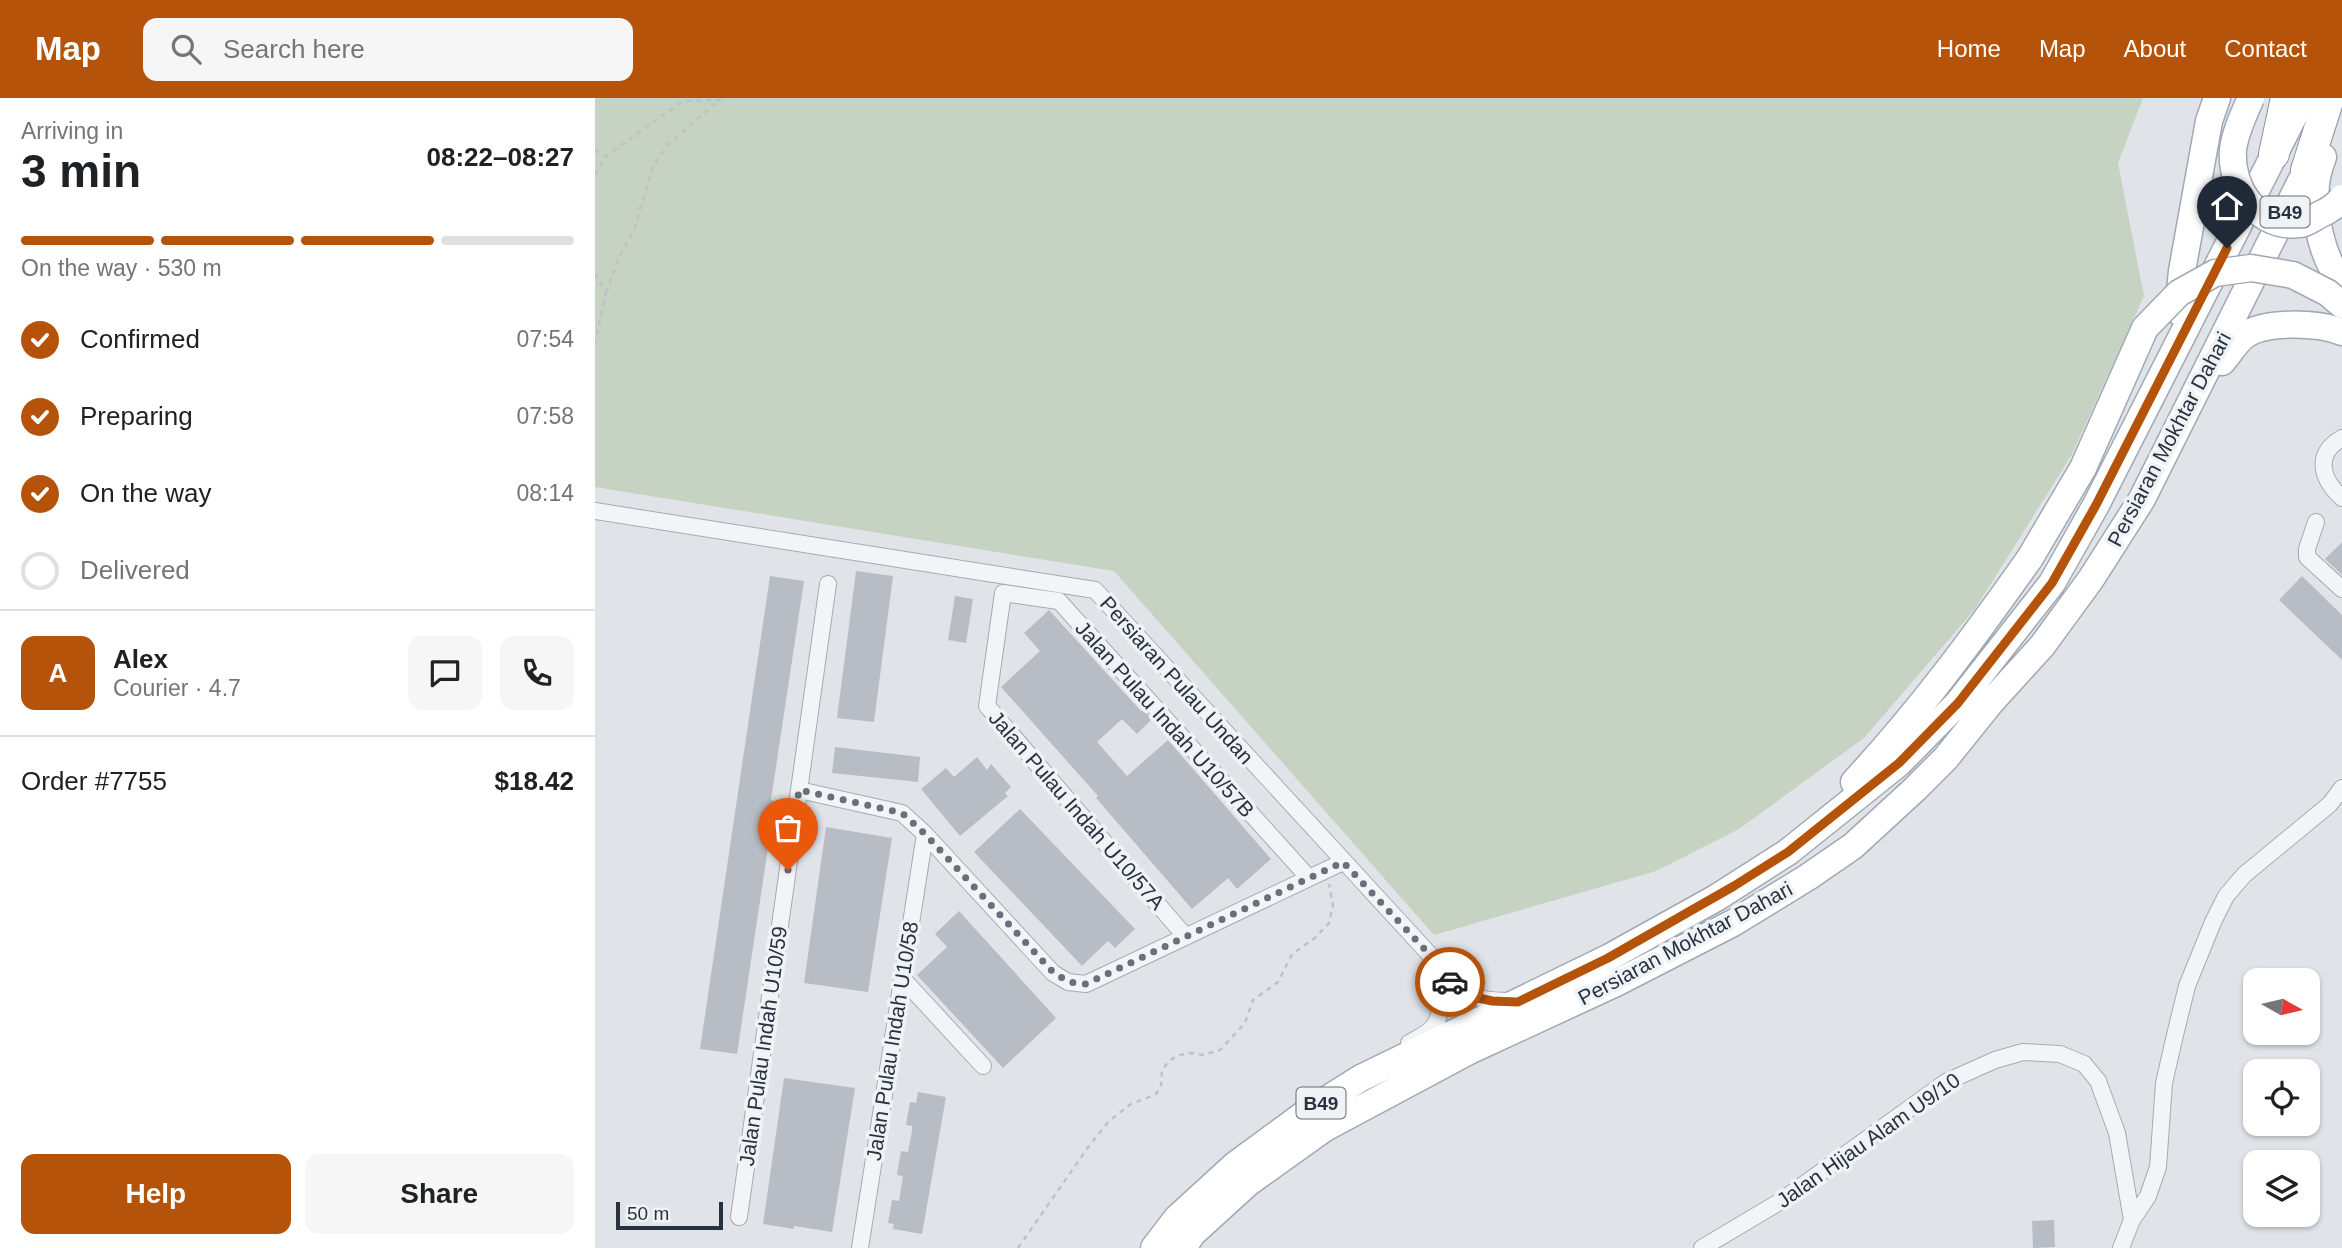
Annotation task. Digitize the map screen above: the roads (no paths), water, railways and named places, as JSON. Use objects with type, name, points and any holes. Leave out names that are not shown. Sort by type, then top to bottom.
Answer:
[{"type":"highway","points":[[2274,155],[2286,98]]},
{"type":"highway","points":[[2306,170],[2335,105]]},
{"type":"main road","name":"B49","points":[[2161,381],[2178,320],[2182,271],[2209,121],[2217,98]]},
{"type":"main road","points":[[2251,98],[2233,150],[2236,176],[2244,198],[2257,212],[2278,223],[2302,224],[2336,206],[2342,198]]},
{"type":"main road","name":"Persiaran Mokhtar Dahari","points":[[1154,1248],[1177,1217],[1235,1165],[1310,1110],[1361,1078],[1620,951],[1716,898],[1788,852],[1899,763],[1958,703],[2052,583],[2161,381],[2303,98]]},
{"type":"main road","points":[[2335,105],[2316,183],[2319,230],[2333,273],[2342,284]]},
{"type":"main road","name":"Persiaran Mokhtar Dahari","points":[[1183,1248],[1192,1234],[1248,1183],[1325,1128],[1469,1051],[1616,983],[1733,923],[1808,877],[1853,846],[1946,758],[1991,702],[2042,646],[2091,579],[2142,499],[2306,170]]},
{"type":"main road","points":[[1788,852],[1877,757],[1966,648],[2030,558],[2083,468],[2145,328],[2179,293],[2215,274],[2252,268],[2293,275],[2328,293],[2342,305]]},
{"type":"main road","points":[[2197,391],[2244,335],[2269,327],[2301,324],[2342,332]]},
{"type":"street","points":[[2342,438],[2330,445],[2324,461],[2324,477],[2342,498]]},
{"type":"street","name":"Persiaran Pulau Undan","points":[[595,511],[1095,590],[1431,956],[1456,989],[1466,995],[1492,1001],[1518,1002]]},
{"type":"street","points":[[2316,522],[2307,557],[2342,589]]},
{"type":"street","name":"Jalan Pulau Indah U10/59","points":[[739,1217],[828,584]]},
{"type":"street","name":"Jalan Pulau Indah U10/57B","points":[[1003,593],[1059,601],[1316,875]]},
{"type":"street","name":"Jalan Pulau Indah U10/57A","points":[[1003,593],[987,706],[1186,937]]},
{"type":"street","points":[[2121,1248],[2132,1220],[2148,1196],[2158,1167],[2164,1083],[2172,1047],[2187,986],[2213,922],[2226,896],[2244,875],[2330,804],[2342,788]]},
{"type":"street","points":[[799,790],[902,813],[925,834],[1053,972],[1069,982],[1086,984],[1343,862]]},
{"type":"street","name":"Jalan Pulau Indah U10/58","points":[[860,1248],[925,834]]},
{"type":"street","points":[[1361,1078],[1433,1027],[1440,998],[1431,956]]},
{"type":"street","points":[[902,978],[983,1066]]},
{"type":"street","name":"Jalan Hijau Alam U9/10","points":[[1702,1248],[1781,1201],[1946,1082],[1995,1060],[2023,1052],[2060,1054],[2084,1064],[2098,1081],[2117,1133],[2132,1220]]}]
